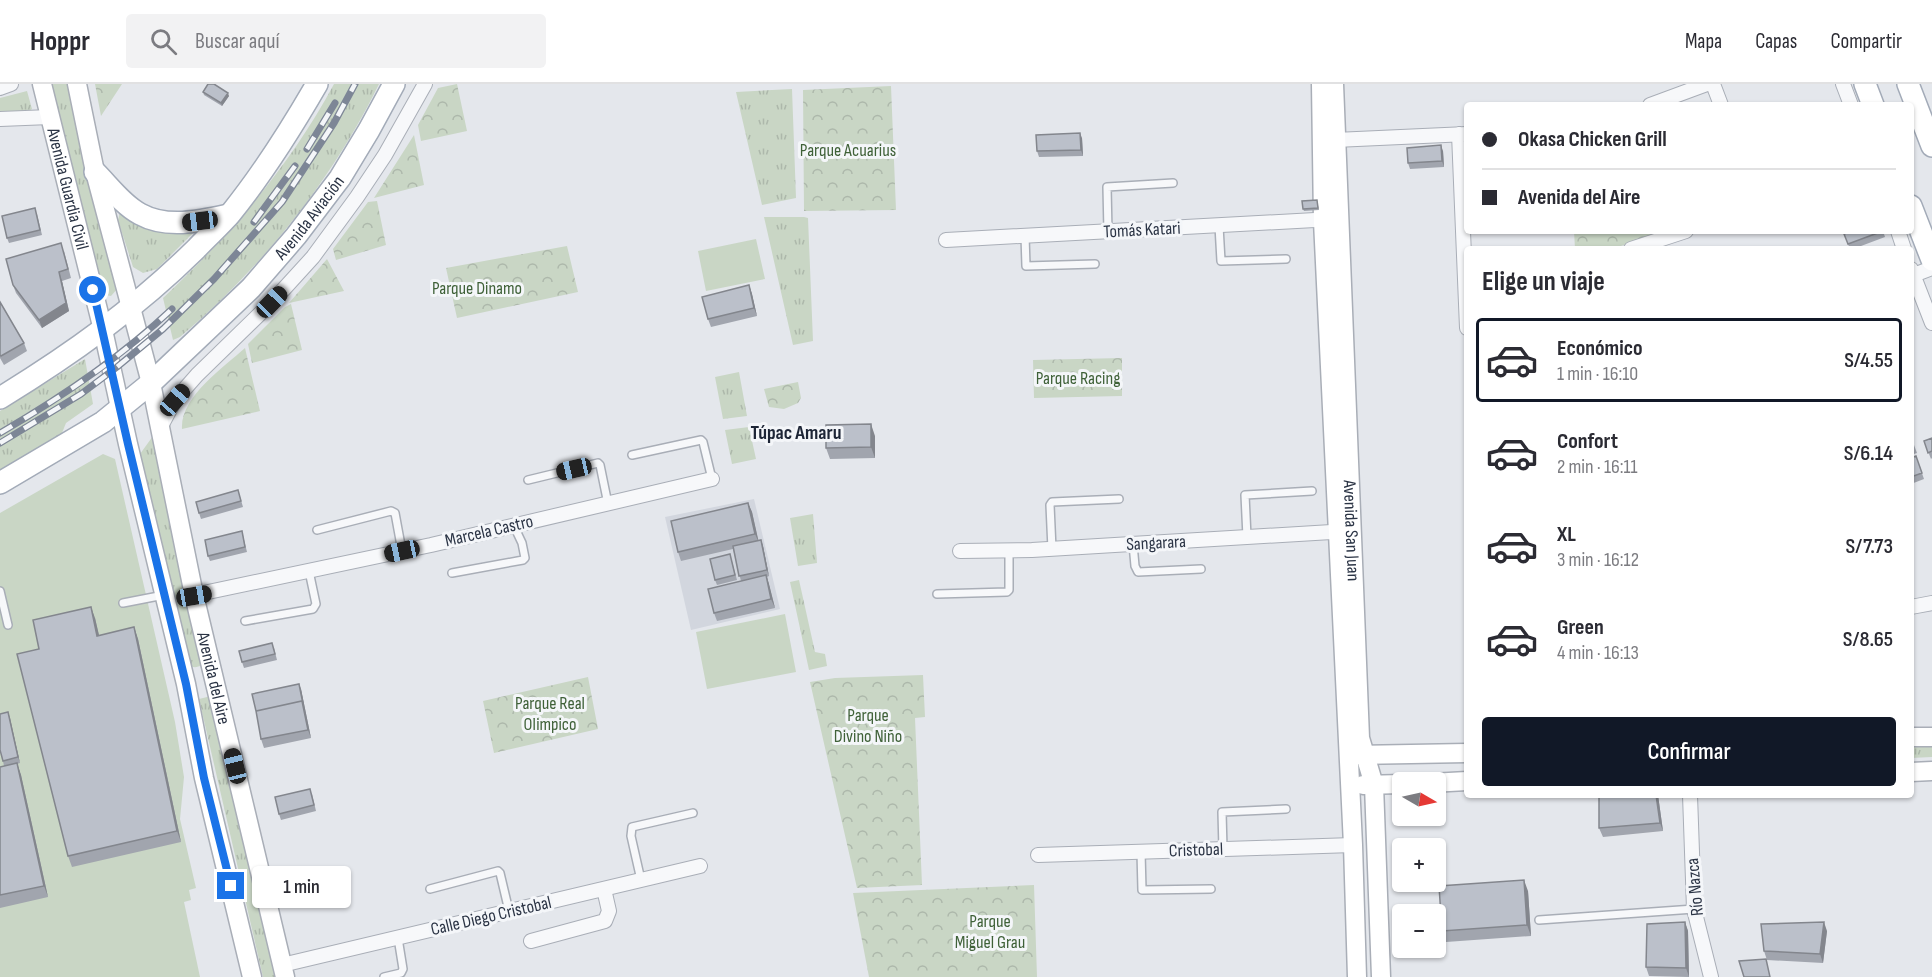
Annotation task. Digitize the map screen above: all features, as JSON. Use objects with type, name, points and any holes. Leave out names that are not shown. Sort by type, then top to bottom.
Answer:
[{"type":"main road","name":"Avenida Guardia Civil","points":[[42,84],[103,330]]},
{"type":"main road","name":"Avenida Guardia Civil","points":[[77,84],[96,172],[132,308]]},
{"type":"main road","points":[[0,398],[44,371],[132,308],[230,215],[280,147],[317,84]]},
{"type":"main road","name":"Avenida Aviación","points":[[0,483],[103,422],[151,383],[251,288],[293,239],[340,178],[394,84]]},
{"type":"main road","name":"Avenida San Juan","points":[[1321,84],[1360,738],[1349,785],[1357,977]]},
{"type":"main road","name":"Avenida San Juan","points":[[1330,220],[1335,140],[1334,84]]},
{"type":"main road","points":[[1865,84],[1872,102]]},
{"type":"main road","points":[[1908,84],[1932,147]]},
{"type":"main road","points":[[96,172],[127,204],[151,219],[183,223],[230,215]]},
{"type":"main road","points":[[1914,214],[1932,260]]},
{"type":"main road","name":"Avenida del Aire","points":[[132,308],[151,383],[194,596],[284,971]]},
{"type":"main road","name":"Avenida del Aire","points":[[103,330],[186,684],[204,778],[252,977]]},
{"type":"main road","points":[[186,684],[213,676]]},
{"type":"main road","points":[[1914,737],[1932,737]]},
{"type":"main road","points":[[1356,755],[1464,753]]},
{"type":"main road","name":"Avenida San Juan","points":[[1356,755],[1374,785],[1380,977]]},
{"type":"main road","points":[[1914,772],[1932,771]]},
{"type":"main road","points":[[1446,783],[1464,782]]},
{"type":"main road","points":[[1349,785],[1392,784]]},
{"type":"street","points":[[0,88],[11,84]]},
{"type":"street","name":"Avenida Aviación","points":[[160,428],[175,400],[197,375],[272,302],[313,256],[385,155],[425,84]]},
{"type":"street","points":[[1658,102],[1707,84]]},
{"type":"street","points":[[1713,84],[1720,102]]},
{"type":"street","points":[[1843,84],[1850,102]]},
{"type":"street","points":[[0,119],[50,117]]},
{"type":"street","points":[[1335,140],[1463,134],[1464,176]]},
{"type":"street","name":"Tomás Katari","points":[[946,240],[1330,220]]},
{"type":"street","points":[[1641,246],[1677,234]]},
{"type":"street","points":[[1914,272],[1932,268]]},
{"type":"street","points":[[1914,278],[1932,323]]},
{"type":"street","name":"Marcela Castro","points":[[194,596],[402,551],[712,479]]},
{"type":"street","name":"Sangarara","points":[[960,551],[1052,549],[1346,531]]},
{"type":"street","points":[[1914,606],[1932,603]]},
{"type":"street","name":"Río Nazca","points":[[1690,798],[1694,909],[1711,977]]},
{"type":"street","name":"Cristobal","points":[[1038,855],[1353,845]]},
{"type":"street","name":"Calle Diego Cristobal","points":[[284,971],[398,938],[700,866]]},
{"type":"street","points":[[531,941],[605,921],[609,912],[604,889]]},
{"type":"lane","points":[[1108,232],[1107,187],[1110,185],[1173,183]]},
{"type":"lane","points":[[1219,226],[1221,261],[1286,259]]},
{"type":"lane","points":[[1025,236],[1026,266],[1095,264]]},
{"type":"lane","points":[[632,455],[701,440],[712,479]]},
{"type":"lane","points":[[528,480],[598,464],[608,504]]},
{"type":"lane","points":[[1247,537],[1245,495],[1312,491]]},
{"type":"lane","points":[[1052,549],[1050,505],[1052,502],[1119,499]]},
{"type":"lane","points":[[317,530],[391,510],[395,513],[402,551]]},
{"type":"lane","points":[[452,573],[523,560],[525,558],[522,543],[513,524]]},
{"type":"lane","points":[[1133,544],[1135,566],[1138,572],[1201,569]]},
{"type":"lane","points":[[937,594],[1007,592],[1009,550]]},
{"type":"lane","points":[[244,621],[313,609],[316,604],[309,571]]},
{"type":"lane","points":[[0,591],[8,625]]},
{"type":"lane","points":[[123,603],[165,595]]},
{"type":"lane","points":[[1223,849],[1222,812],[1286,809]]},
{"type":"lane","points":[[641,880],[631,836],[632,827],[693,813]]},
{"type":"lane","points":[[1141,852],[1142,890],[1211,888]]},
{"type":"lane","points":[[430,889],[498,872],[509,911]]},
{"type":"lane","points":[[1539,920],[1694,909]]},
{"type":"lane","points":[[384,977],[401,974],[403,969],[398,938]]},
{"type":"shaded area","points":[[754,499],[780,609],[691,630],[665,517]]},
{"type":"green space","points":[[50,84],[68,84],[118,288],[111,296],[102,292]]},
{"type":"green space","points":[[95,84],[122,84],[101,116]]},
{"type":"green space","points":[[334,84],[379,84],[340,154],[293,221],[239,282],[180,337],[173,340],[163,298],[212,250],[257,198],[298,143]]},
{"type":"green space","points":[[457,84],[467,131],[421,141],[418,125],[438,88]]},
{"type":"green space","name":"Parque Acuarius","points":[[891,86],[896,210],[804,211],[803,90]]},
{"type":"green space","points":[[792,89],[796,198],[762,205],[736,92]]},
{"type":"green space","points":[[27,91],[32,109],[29,111],[0,111],[0,98]]},
{"type":"green space","points":[[414,135],[424,185],[374,198]]},
{"type":"green space","points":[[377,201],[386,245],[336,260],[333,249],[368,202]]},
{"type":"green space","points":[[120,212],[193,228],[192,234],[157,269],[143,273],[133,267],[118,220]]},
{"type":"green space","points":[[764,217],[808,218],[813,341],[793,345]]},
{"type":"green space","points":[[1574,234],[1656,234],[1621,246],[1575,246]]},
{"type":"green space","points":[[756,239],[765,279],[706,291],[698,251]]},
{"type":"green space","name":"Parque Dinamo","points":[[567,246],[578,292],[457,318],[446,268]]},
{"type":"green space","points":[[327,259],[344,291],[289,303]]},
{"type":"green space","points":[[291,304],[302,350],[252,363],[248,344],[285,307]]},
{"type":"green space","points":[[245,348],[260,411],[182,429],[183,417],[196,394]]},
{"type":"green space","name":"Parque Racing","points":[[1122,358],[1122,396],[1034,398],[1033,360]]},
{"type":"green space","points":[[85,359],[93,404],[66,423],[60,438],[0,473],[0,411]]},
{"type":"green space","points":[[739,372],[747,416],[723,419],[715,377]]},
{"type":"green space","points":[[798,382],[801,398],[798,403],[784,409],[769,407],[764,389]]},
{"type":"green space","points":[[749,427],[756,459],[732,464],[725,430]]},
{"type":"green space","points":[[153,436],[202,665],[196,667],[188,664],[140,454]]},
{"type":"green space","points":[[103,454],[115,459],[175,722],[184,777],[180,819],[196,888],[189,890],[191,900],[184,902],[200,977],[0,977],[0,513]]},
{"type":"green space","points":[[813,514],[817,563],[798,566],[790,518]]},
{"type":"green space","points":[[799,580],[815,652],[825,654],[827,666],[809,670],[790,582]]},
{"type":"green space","points":[[785,614],[796,672],[707,689],[696,632]]},
{"type":"green space","name":"Parque Divino Niño","points":[[923,675],[925,717],[915,718],[922,885],[857,888],[810,682],[835,678]]},
{"type":"green space","name":"Parque Real Olimpico","points":[[588,677],[598,729],[494,753],[483,701]]},
{"type":"green space","points":[[211,696],[277,977],[263,977],[199,699]]},
{"type":"green space","points":[[1914,746],[1932,746],[1932,757],[1914,758]]},
{"type":"green space","name":"Parque Miguel Grau","points":[[1034,885],[1037,977],[869,977],[853,893]]},
{"type":"building","points":[[208,84],[214,84],[228,93],[221,103],[203,92]]},
{"type":"building","points":[[1080,133],[1081,150],[1037,151],[1036,135]]},
{"type":"building","points":[[1441,145],[1442,161],[1408,163],[1407,148]]},
{"type":"building","points":[[1317,200],[1318,208],[1303,209],[1302,201]]},
{"type":"building","points":[[35,208],[40,230],[7,238],[2,216]]},
{"type":"building","points":[[1844,234],[1875,234],[1848,244]]},
{"type":"building","points":[[61,243],[68,269],[59,272],[66,303],[39,320],[13,285],[6,259]]},
{"type":"building","points":[[749,285],[754,308],[708,319],[702,297]]},
{"type":"building","points":[[0,302],[24,343],[1,356],[0,355]]},
{"type":"building","points":[[871,424],[871,447],[826,448],[826,425]]},
{"type":"building","points":[[1932,438],[1932,451],[1928,453],[1924,441]]},
{"type":"building","points":[[1916,456],[1922,473],[1914,476],[1914,457]]},
{"type":"building","points":[[238,490],[241,501],[199,513],[196,502]]},
{"type":"building","points":[[748,503],[755,534],[678,552],[671,521]]},
{"type":"building","points":[[242,531],[245,547],[208,556],[205,540]]},
{"type":"building","points":[[761,540],[767,570],[739,576],[733,546]]},
{"type":"building","points":[[730,554],[735,575],[715,580],[710,559]]},
{"type":"building","points":[[766,575],[771,599],[714,613],[708,589]]},
{"type":"building","points":[[91,607],[97,636],[134,627],[177,831],[68,856],[17,654],[39,649],[33,620]]},
{"type":"building","points":[[272,643],[275,654],[242,662],[239,651]]},
{"type":"building","points":[[299,684],[303,704],[302,701],[256,711],[252,694]]},
{"type":"building","points":[[302,701],[308,730],[261,739],[256,711]]},
{"type":"building","points":[[8,712],[18,757],[3,761],[0,750],[0,714]]},
{"type":"building","points":[[17,763],[44,886],[0,895],[0,767]]},
{"type":"building","points":[[310,789],[314,805],[279,814],[275,797]]},
{"type":"building","points":[[1599,798],[1656,798],[1660,823],[1599,828]]},
{"type":"building","points":[[1524,880],[1527,925],[1446,931],[1446,904],[1440,904],[1439,892],[1446,892],[1446,886]]},
{"type":"building","points":[[1685,922],[1686,968],[1646,967],[1647,924]]},
{"type":"building","points":[[1824,922],[1820,954],[1764,951],[1761,924]]},
{"type":"building","points":[[1766,959],[1770,977],[1744,977],[1739,961]]},
{"type":"railway","points":[[0,443],[81,394],[117,367],[163,329],[214,279],[282,202],[334,123],[355,84]]},
{"type":"railway","points":[[307,149],[335,103]]},
{"type":"railway","points":[[254,222],[295,166]]},
{"type":"railway","points":[[0,433],[90,376],[172,309]]},
{"type":"district","name":"Túpac Amaru","points":[[796,433]]},
{"type":"route","points":[[93,290],[186,684],[204,778],[231,886]]}]
